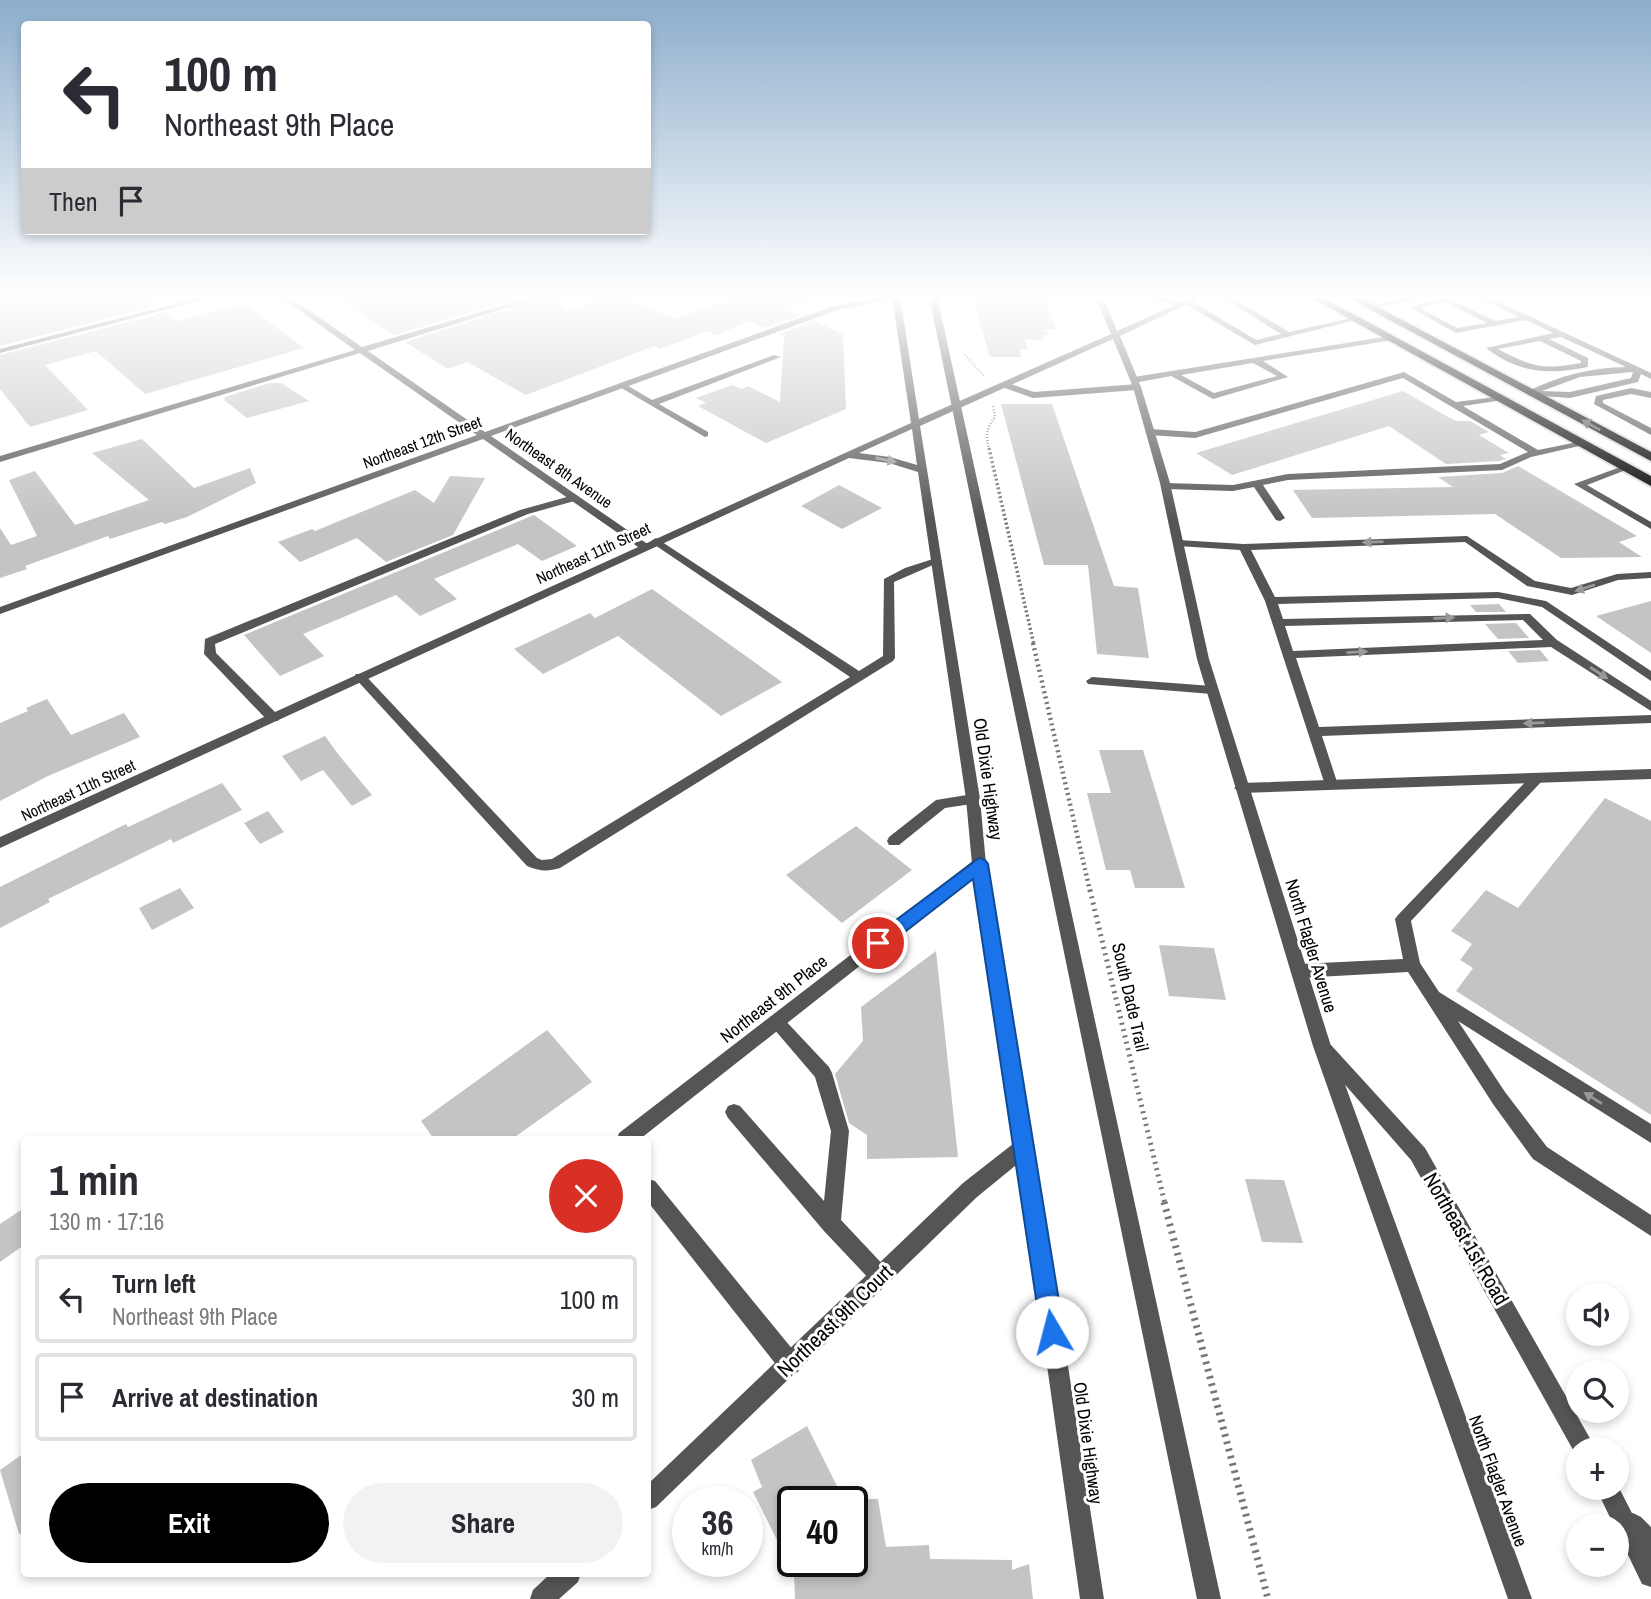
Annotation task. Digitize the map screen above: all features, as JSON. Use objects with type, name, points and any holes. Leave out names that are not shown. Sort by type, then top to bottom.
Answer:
[{"type":"highway","points":[[1450,371],[1651,482]]},
{"type":"highway","points":[[1489,371],[1651,457]]},
{"type":"highway","points":[[1500,398],[1531,393]]},
{"type":"street","points":[[0,459],[293,371]]},
{"type":"street","name":"Northeast 8th Avenue","points":[[391,371],[574,498],[859,677]]},
{"type":"street","name":"Northeast 12th Street","points":[[0,611],[664,371]]},
{"type":"street","points":[[652,403],[740,371]]},
{"type":"street","name":"Old Dixie Highway","points":[[906,371],[1092,1599]]},
{"type":"street","points":[[949,371],[1209,1599]]},
{"type":"street","name":"Northeast 11th Street","points":[[0,843],[650,544],[1037,371]]},
{"type":"street","name":"North Flagler Avenue","points":[[1131,371],[1166,486],[1212,690],[1322,1046],[1520,1599]]},
{"type":"street","points":[[1005,385],[1033,395],[1136,383],[1193,371]]},
{"type":"street","points":[[1173,374],[1213,396],[1284,377],[1273,371]]},
{"type":"street","points":[[1531,393],[1550,382],[1607,371]]},
{"type":"street","points":[[1531,393],[1570,395],[1635,380],[1638,371]]},
{"type":"street","points":[[1150,432],[1195,435],[1404,375],[1536,453]]},
{"type":"street","points":[[622,386],[705,435]]},
{"type":"street","points":[[1651,395],[1631,391],[1599,398],[1598,404],[1651,432]]},
{"type":"street","points":[[1455,405],[1500,398]]},
{"type":"street","points":[[1166,486],[1233,488],[1287,477],[1503,467],[1536,453],[1583,444]]},
{"type":"street","points":[[847,455],[890,460],[923,470]]},
{"type":"street","points":[[1626,468],[1579,484],[1651,526]]},
{"type":"street","points":[[1257,483],[1280,518]]},
{"type":"street","points":[[273,718],[210,654],[209,642],[524,512],[574,498]]},
{"type":"street","points":[[1178,543],[1244,547],[1467,539],[1531,584],[1572,592],[1617,577],[1650,576]]},
{"type":"street","points":[[1244,547],[1271,601],[1331,785]]},
{"type":"street","points":[[359,677],[532,862],[541,866],[555,864],[889,658],[888,580],[937,561]]},
{"type":"street","points":[[1271,601],[1485,595],[1546,604],[1651,677]]},
{"type":"street","points":[[1278,623],[1526,616],[1553,643],[1651,707]]},
{"type":"street","points":[[1289,655],[1553,643]]},
{"type":"street","points":[[1092,681],[1212,690]]},
{"type":"street","points":[[1314,732],[1651,719]]},
{"type":"street","points":[[1241,788],[1651,774]]},
{"type":"street","points":[[1536,779],[1403,919],[1412,965],[1499,1098],[1540,1153],[1651,1226]]},
{"type":"street","points":[[894,841],[941,804],[972,799]]},
{"type":"street","name":"Northeast 9th Place","points":[[630,1136],[979,864]]},
{"type":"street","points":[[1299,971],[1412,965]]},
{"type":"street","points":[[1433,996],[1651,1134]]},
{"type":"street","points":[[776,1022],[823,1073],[840,1131],[831,1224]]},
{"type":"street","name":"Northeast 1st Road","points":[[1322,1046],[1418,1154],[1579,1437]]},
{"type":"street","points":[[734,1112],[881,1277]]},
{"type":"street","name":"Northeast 9th Court","points":[[651,1496],[970,1189],[1025,1146]]},
{"type":"street","points":[[651,1192],[790,1364]]},
{"type":"street","points":[[1614,1500],[1651,1575]]},
{"type":"street","points":[[1622,1513],[1651,1545]]},
{"type":"street","points":[[542,1599],[565,1577]]},
{"type":"path","points":[[982,371],[987,380]]},
{"type":"path","name":"South Dade Trail","points":[[991,401],[996,414],[987,428],[986,436],[1136,1088],[1181,1275],[1268,1599]]},
{"type":"building","points":[[0,371],[50,371],[88,410],[30,427],[0,389]]},
{"type":"building","points":[[118,371],[226,371],[145,394]]},
{"type":"building","points":[[482,371],[590,371],[526,395]]},
{"type":"building","points":[[782,371],[844,371],[846,409],[766,443],[698,406],[706,403],[696,398],[732,385],[742,389],[748,386],[780,402]]},
{"type":"building","points":[[270,383],[281,383],[309,401],[247,418],[224,400],[225,397]]},
{"type":"building","points":[[1403,391],[1448,417],[1457,421],[1470,421],[1489,432],[1479,435],[1509,453],[1500,455],[1506,459],[1446,464],[1389,426],[1232,475],[1196,453]]},
{"type":"building","points":[[1001,404],[1052,404],[1114,586],[1138,588],[1149,658],[1097,654],[1088,565],[1044,565]]},
{"type":"building","points":[[142,439],[194,488],[250,468],[256,483],[187,517],[110,539],[108,536],[25,566],[27,569],[0,578],[0,528],[11,545],[37,536],[9,480],[35,471],[75,525],[149,500],[92,453]]},
{"type":"building","points":[[1518,466],[1637,536],[1619,542],[1642,557],[1561,558],[1495,514],[1312,518],[1293,490],[1453,487],[1438,477],[1502,473]]},
{"type":"building","points":[[450,476],[485,478],[453,535],[386,562],[357,538],[300,562],[278,542],[312,529],[315,531],[415,490],[434,503]]},
{"type":"building","points":[[839,485],[882,508],[842,529],[801,506]]},
{"type":"building","points":[[534,515],[577,546],[542,561],[518,544],[434,579],[457,599],[420,616],[396,595],[303,634],[324,656],[280,676],[244,635]]},
{"type":"building","points":[[652,589],[782,682],[721,716],[618,636],[543,674],[514,649],[590,613],[595,618]]},
{"type":"building","points":[[1651,601],[1651,653],[1596,616]]},
{"type":"building","points":[[1499,604],[1506,612],[1476,612],[1470,605]]},
{"type":"building","points":[[1516,623],[1529,638],[1498,639],[1485,624]]},
{"type":"building","points":[[1540,650],[1549,661],[1518,663],[1508,651]]},
{"type":"building","points":[[47,699],[71,735],[124,713],[140,737],[48,776],[0,801],[0,723]]},
{"type":"building","points":[[325,736],[372,795],[352,806],[323,770],[301,781],[282,756]]},
{"type":"building","points":[[1099,750],[1143,750],[1185,888],[1135,888],[1130,870],[1106,870],[1087,793],[1111,793]]},
{"type":"building","points":[[222,783],[242,810],[173,843],[171,839],[48,899],[50,902],[0,928],[0,887],[126,824],[128,827]]},
{"type":"building","points":[[1605,798],[1651,821],[1651,1115],[1456,991],[1473,968],[1460,960],[1472,944],[1451,931],[1486,890],[1518,908]]},
{"type":"building","points":[[268,811],[284,832],[260,844],[244,823]]},
{"type":"building","points":[[856,826],[912,870],[842,923],[786,875]]},
{"type":"building","points":[[180,888],[194,908],[152,930],[139,908]]},
{"type":"building","points":[[1159,945],[1214,948],[1226,1000],[1169,996]]},
{"type":"building","points":[[936,951],[958,1157],[867,1159],[867,1135],[849,1123],[835,1074],[863,1041],[861,1007]]},
{"type":"building","points":[[547,1030],[592,1082],[516,1136],[432,1136],[421,1121]]},
{"type":"building","points":[[1245,1179],[1284,1180],[1303,1243],[1262,1242]]},
{"type":"building","points":[[21,1210],[21,1247],[0,1262],[0,1224]]},
{"type":"building","points":[[807,1426],[837,1486],[777,1486],[777,1540],[763,1512],[763,1486],[751,1460]]},
{"type":"building","points":[[21,1455],[21,1534],[19,1534],[0,1470]]},
{"type":"building","points":[[868,1499],[878,1499],[886,1547],[929,1545],[930,1559],[1012,1560],[1012,1570],[1029,1564],[1033,1599],[795,1599],[794,1577],[868,1577]]},
{"type":"route","points":[[878,943],[979,864],[1052,1332]]}]
